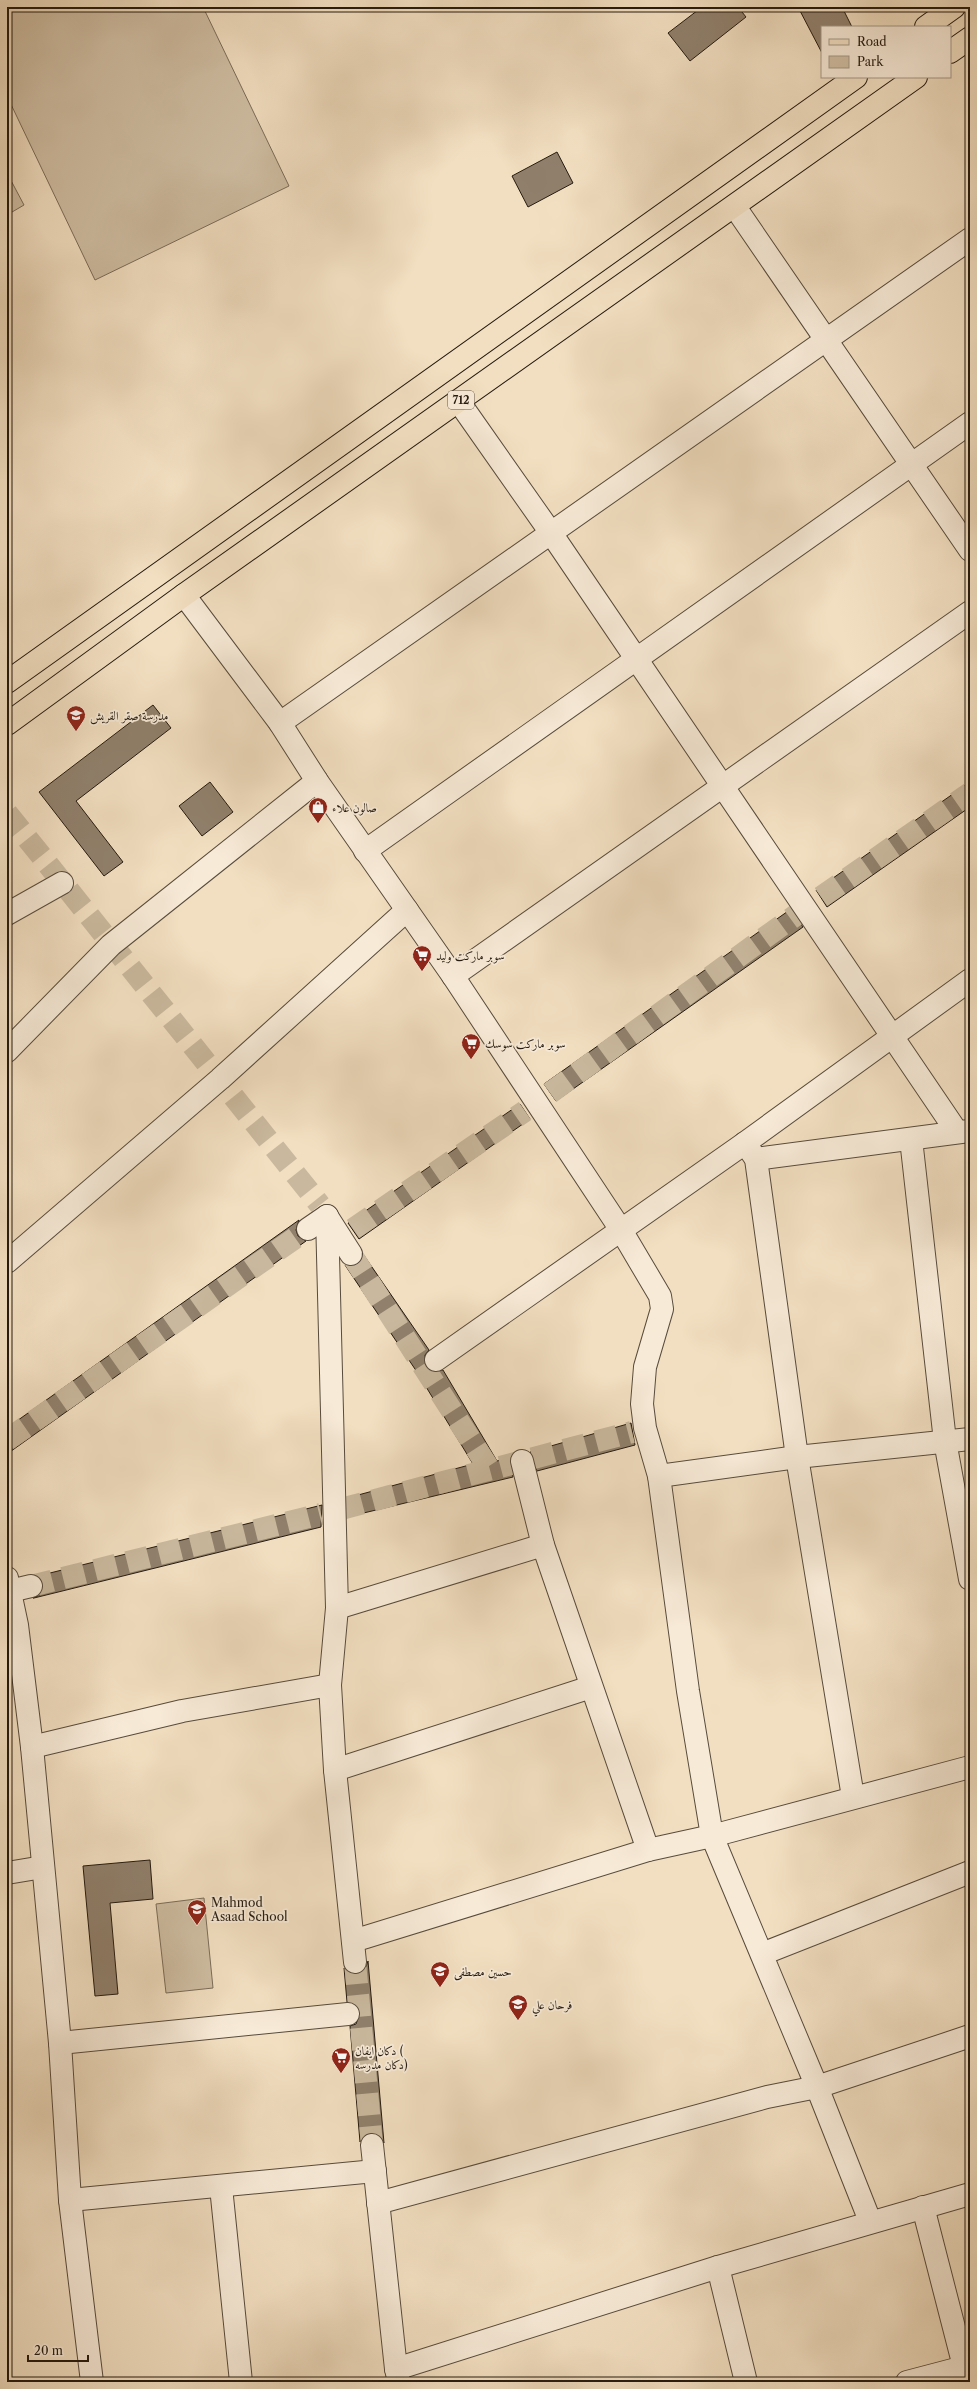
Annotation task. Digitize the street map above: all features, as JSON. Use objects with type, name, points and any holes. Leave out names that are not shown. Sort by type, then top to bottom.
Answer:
[{"type":"main road","points":[[927,26],[954,7]]},
{"type":"main road","points":[[951,51],[970,38]]},
{"type":"main road","points":[[7,682],[855,78]]},
{"type":"main road","name":"712","points":[[7,724],[184,595],[735,207],[915,78]]},
{"type":"street","points":[[735,207],[970,550]]},
{"type":"street","points":[[280,723],[970,239]]},
{"type":"street","points":[[459,402],[551,533],[893,1035],[963,1131],[911,1139],[750,1151]]},
{"type":"street","points":[[365,851],[970,423]]},
{"type":"street","points":[[184,595],[280,723],[317,781],[453,976],[538,1102],[621,1230],[660,1296],[662,1309],[645,1367],[642,1383],[638,1430],[659,1476],[688,1691],[712,1836],[817,2087],[870,2222]]},
{"type":"street","points":[[453,976],[970,612]]},
{"type":"street","points":[[7,1051],[111,945],[317,781]]},
{"type":"street","points":[[7,914],[62,883]]},
{"type":"street","points":[[7,1262],[220,1078],[407,910]]},
{"type":"street","points":[[436,1360],[621,1230],[750,1151],[893,1035],[970,980]]},
{"type":"street","points":[[911,1139],[945,1441],[970,1579]]},
{"type":"street","points":[[750,1151],[797,1457],[853,1797]]},
{"type":"street","points":[[308,1229],[323,1211]]},
{"type":"street","points":[[323,1211],[348,1240]]},
{"type":"street","points":[[323,1211],[332,1511],[337,1608],[330,1685],[335,1770],[356,1962]]},
{"type":"street","points":[[659,1476],[797,1457],[970,1439]]},
{"type":"street","points":[[522,1461],[543,1545],[648,1850]]},
{"type":"street","points":[[337,1608],[543,1545]]},
{"type":"street","points":[[30,1586],[8,1584],[12,1627],[32,1747],[60,2043],[70,2200],[92,2382]]},
{"type":"street","points":[[32,1747],[182,1711],[330,1685]]},
{"type":"street","points":[[335,1770],[591,1687]]},
{"type":"street","points":[[353,1941],[648,1850],[712,1836],[853,1797],[970,1767]]},
{"type":"street","points":[[7,1873],[43,1867]]},
{"type":"street","points":[[762,1954],[970,1872]]},
{"type":"street","points":[[60,2043],[348,2014]]},
{"type":"street","points":[[378,2203],[767,2096],[817,2087],[970,2036]]},
{"type":"street","points":[[372,2145],[397,2376],[718,2267],[970,2194]]},
{"type":"street","points":[[70,2200],[221,2187],[375,2171]]},
{"type":"street","points":[[221,2187],[241,2382]]},
{"type":"street","points":[[907,2382],[966,2374],[923,2207]]},
{"type":"street","points":[[718,2267],[746,2382]]},
{"type":"green space","points":[[7,7],[203,7],[289,186],[95,280],[7,96]]},
{"type":"green space","points":[[7,173],[24,205],[7,215]]},
{"type":"green space","points":[[204,1898],[213,1988],[166,1993],[156,1904]]},
{"type":"building","points":[[702,7],[738,7],[746,17],[690,61],[668,33]]},
{"type":"building","points":[[798,7],[842,7],[852,26],[821,26],[821,51]]},
{"type":"building","points":[[557,152],[573,183],[528,207],[512,176]]},
{"type":"building","points":[[153,705],[171,728],[76,801],[123,862],[104,876],[39,792]]},
{"type":"building","points":[[210,782],[233,812],[202,836],[179,806]]},
{"type":"building","points":[[970,782],[970,807],[827,907],[816,890]]},
{"type":"building","points":[[791,909],[803,927],[556,1101],[544,1084]]},
{"type":"building","points":[[520,1104],[530,1119],[359,1239],[348,1223]]},
{"type":"building","points":[[299,1220],[296,1230],[298,1236],[306,1241],[7,1454],[7,1428]]},
{"type":"building","points":[[363,1254],[429,1350],[425,1355],[426,1367],[431,1371],[443,1370],[497,1461],[510,1458],[513,1477],[347,1517],[347,1498],[473,1464],[417,1372],[345,1265],[357,1265]]},
{"type":"building","points":[[631,1423],[635,1445],[537,1471],[530,1452]]},
{"type":"building","points":[[322,1505],[321,1527],[33,1598],[40,1595],[43,1589],[43,1583],[38,1576]]},
{"type":"building","points":[[150,1860],[153,1899],[110,1903],[118,1994],[95,1996],[83,1866]]},
{"type":"building","points":[[368,1961],[384,2143],[377,2134],[371,2133],[364,2135],[360,2142],[350,2026],[356,2024],[360,2013],[358,2006],[347,2002],[344,1968],[350,1973],[357,1974],[366,1967]]},
{"type":"tunnel","points":[[821,897],[970,793]]},
{"type":"tunnel","points":[[7,813],[320,1205]]},
{"type":"tunnel","points":[[550,1093],[796,915]]},
{"type":"tunnel","points":[[353,1229],[525,1111]]},
{"type":"tunnel","points":[[7,1440],[308,1229]]},
{"type":"tunnel","points":[[351,1254],[490,1470]]},
{"type":"tunnel","points":[[341,1509],[632,1432]]},
{"type":"tunnel","points":[[31,1586],[321,1514]]},
{"type":"tunnel","points":[[355,1962],[372,2145]]},
{"type":"place","name":"مدرسة صقر القريش","points":[[76,732]]},
{"type":"place","name":"صالون علاء","points":[[318,824]]},
{"type":"place","name":"سوبر ماركت وليد","points":[[422,972]]},
{"type":"place","name":"سوبر ماركت سوسك","points":[[471,1060]]},
{"type":"place","name":"Mahmod Asaad School","points":[[197,1926]]},
{"type":"place","name":"حسين مصطفى","points":[[440,1988]]},
{"type":"place","name":"فرحان علي","points":[[518,2021]]},
{"type":"place","name":"دكان ايفان ( دكان مدرسه)","points":[[341,2074]]}]
